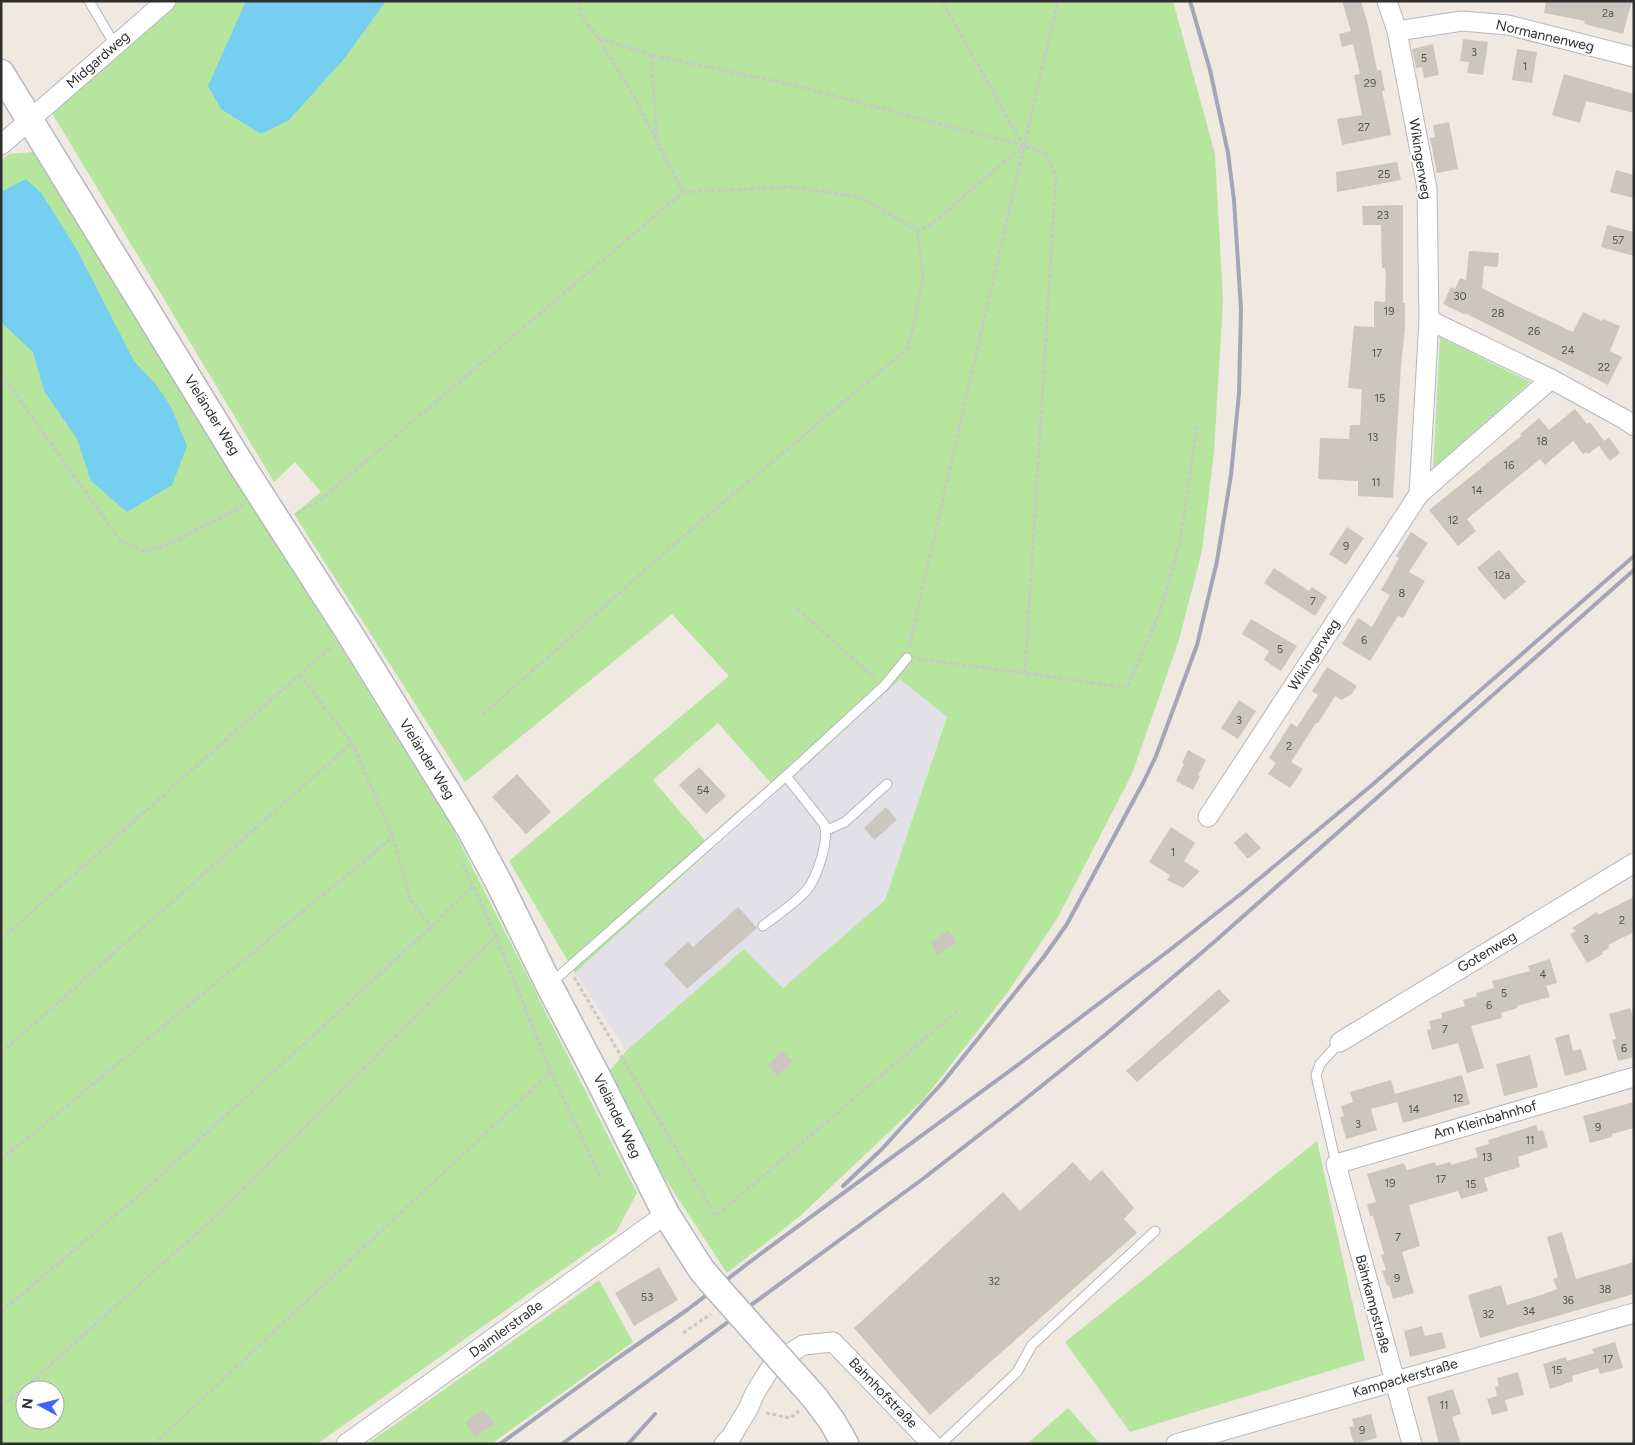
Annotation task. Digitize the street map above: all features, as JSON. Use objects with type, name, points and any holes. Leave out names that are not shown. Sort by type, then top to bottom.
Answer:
[{"type":"street","name":"Midgardweg","points":[[1,145],[166,1]]},
{"type":"street","name":"Wikingerweg","points":[[1387,1],[1397,31],[1427,188],[1428,320],[1419,494]]},
{"type":"street","name":"Normannenweg","points":[[1397,31],[1462,21],[1508,25],[1634,57]]},
{"type":"street","name":"Vieländer Weg","points":[[1,73],[466,823],[492,869],[666,1214],[701,1269],[816,1398],[845,1444]]},
{"type":"street","points":[[1428,320],[1552,379],[1634,426]]},
{"type":"street","name":"Wikingerweg","points":[[1208,817],[1419,494],[1552,379]]},
{"type":"street","name":"Gotenweg","points":[[1340,1042],[1634,863]]},
{"type":"street","name":"Am Kleinbahnhof","points":[[1336,1164],[1634,1077]]},
{"type":"street","name":"Bährkampstraße","points":[[1336,1164],[1412,1444]]},
{"type":"street","name":"Daimlerstraße","points":[[346,1444],[666,1214]]},
{"type":"street","name":"Kampackerstraße","points":[[1176,1444],[1634,1313]]},
{"type":"street","name":"Bahnhofstraße","points":[[748,1409],[755,1393],[773,1364],[803,1345],[833,1342],[932,1444]]},
{"type":"street","points":[[724,1444],[732,1437],[748,1409]]},
{"type":"lane","points":[[89,1],[115,45]]},
{"type":"lane","points":[[549,985],[786,776],[884,686],[907,658]]},
{"type":"lane","points":[[763,926],[806,890],[817,869],[826,842],[824,824],[786,776]]},
{"type":"lane","points":[[826,830],[845,822],[887,784]]},
{"type":"lane","points":[[1336,1164],[1316,1075],[1320,1064],[1340,1042]]},
{"type":"lane","points":[[941,1444],[1017,1372],[1032,1345],[1156,1231]]},
{"type":"path","points":[[578,1],[582,17],[598,38],[631,91],[683,192]]},
{"type":"path","points":[[942,1],[1024,146]]},
{"type":"path","points":[[1058,1],[907,658],[1127,688],[1160,612],[1180,542],[1196,426]]},
{"type":"path","points":[[598,38],[650,54],[789,84],[1024,146],[1045,154],[1056,175],[1025,673]]},
{"type":"path","points":[[650,54],[657,141]]},
{"type":"path","points":[[917,230],[928,226],[1024,146]]},
{"type":"path","points":[[279,523],[319,500],[683,192],[791,187],[860,197],[917,230]]},
{"type":"path","points":[[482,715],[680,539],[907,349],[914,326],[923,275],[917,230]]},
{"type":"path","points":[[1,374],[120,540],[145,552],[176,541],[262,496]]},
{"type":"path","points":[[797,609],[884,686]]},
{"type":"path","points":[[1,938],[348,631]]},
{"type":"path","points":[[300,675],[352,743],[393,837],[410,899],[431,926]]},
{"type":"path","points":[[1,1053],[352,743]]},
{"type":"path","points":[[1,1160],[393,837]]},
{"type":"path","points":[[458,855],[496,936],[552,1072],[601,1178]]},
{"type":"path","points":[[1,1312],[138,1196],[492,869]]},
{"type":"path","points":[[1,1406],[27,1386],[219,1214],[496,936]]},
{"type":"path","points":[[568,968],[716,1216],[957,1011]]},
{"type":"path","points":[[154,1444],[552,1072]]},
{"type":"path","points":[[684,1334],[711,1314]]},
{"type":"path","points":[[748,1409],[790,1418],[816,1398]]},
{"type":"shaded area","points":[[900,679],[947,717],[885,900],[783,988],[744,949],[626,1051],[575,973]]},
{"type":"green space","points":[[177,1],[1173,1],[1215,154],[1223,301],[1214,452],[1202,551],[1179,640],[1132,774],[1058,917],[1008,992],[924,1099],[799,1217],[727,1273],[656,1165],[609,1072],[626,1051],[744,949],[783,988],[885,900],[947,717],[900,679],[778,791],[718,723],[653,780],[712,849],[575,973],[509,861],[729,676],[672,614],[465,782],[294,514],[321,492],[295,462],[274,482],[52,113]]},
{"type":"green space","points":[[34,152],[452,827],[637,1193],[616,1232],[317,1444],[1,1444],[1,161],[9,154]]},
{"type":"green space","points":[[1440,337],[1530,382],[1433,469]]},
{"type":"green space","points":[[1317,1141],[1365,1360],[1130,1432],[1065,1342]]},
{"type":"green space","points":[[599,1280],[633,1342],[491,1444],[367,1444]]},
{"type":"green space","points":[[1068,1408],[1100,1444],[1027,1444]]},
{"type":"water","points":[[246,1],[386,1],[344,59],[289,120],[261,134],[221,109],[208,86]]},
{"type":"water","points":[[26,179],[42,194],[77,250],[134,361],[157,386],[171,407],[187,446],[172,485],[127,512],[91,481],[77,439],[44,391],[33,352],[1,322],[1,192]]},
{"type":"building","points":[[1342,1],[1361,1],[1377,70],[1381,70],[1385,91],[1382,91],[1391,135],[1342,145],[1337,119],[1362,115],[1354,75],[1360,74],[1353,44],[1342,47],[1339,34],[1351,31]]},
{"type":"building","points":[[1546,1],[1632,1],[1623,34],[1584,24],[1585,21],[1544,13]]},
{"type":"building","points":[[1463,39],[1488,42],[1483,75],[1467,73],[1469,62],[1460,61]]},
{"type":"building","points":[[1433,44],[1439,75],[1424,78],[1422,67],[1416,68],[1412,49]]},
{"type":"building","points":[[1517,49],[1537,52],[1532,83],[1512,80]]},
{"type":"building","points":[[1564,74],[1634,94],[1634,113],[1586,101],[1580,123],[1552,115]]},
{"type":"building","points":[[1449,122],[1458,169],[1437,173],[1430,138],[1435,137],[1433,125]]},
{"type":"building","points":[[1397,162],[1401,180],[1337,192],[1336,172]]},
{"type":"building","points":[[1616,170],[1634,175],[1634,198],[1610,192]]},
{"type":"building","points":[[1403,205],[1403,303],[1405,303],[1405,328],[1393,498],[1358,496],[1358,481],[1318,479],[1320,438],[1349,439],[1350,425],[1360,425],[1362,389],[1348,388],[1354,326],[1374,327],[1374,301],[1385,302],[1386,274],[1385,268],[1382,268],[1381,225],[1363,225],[1362,206]]},
{"type":"building","points":[[1607,225],[1634,232],[1634,256],[1601,247]]},
{"type":"building","points":[[1469,251],[1499,253],[1498,267],[1484,266],[1482,288],[1513,304],[1573,332],[1583,312],[1602,321],[1603,319],[1620,326],[1610,351],[1622,357],[1608,385],[1465,313],[1465,315],[1443,304],[1451,287],[1455,289],[1460,278],[1466,280]]},
{"type":"building","points":[[1575,409],[1587,424],[1590,422],[1604,441],[1609,437],[1620,453],[1610,461],[1599,446],[1588,454],[1586,452],[1583,454],[1573,441],[1545,465],[1540,459],[1467,519],[1476,531],[1458,546],[1429,510],[1521,436],[1520,434],[1539,418],[1549,430]]},
{"type":"building","points":[[1347,527],[1364,538],[1346,565],[1329,554]]},
{"type":"building","points":[[1411,532],[1428,543],[1409,572],[1425,581],[1403,618],[1398,616],[1370,661],[1342,644],[1358,618],[1372,627],[1390,595],[1381,590],[1399,558],[1396,556]]},
{"type":"building","points":[[1499,550],[1526,582],[1504,600],[1477,568]]},
{"type":"building","points":[[1274,568],[1309,591],[1312,587],[1327,597],[1315,616],[1264,583]]},
{"type":"building","points":[[1251,619],[1297,646],[1281,671],[1264,660],[1269,651],[1242,634]]},
{"type":"building","points":[[1327,667],[1357,686],[1351,695],[1341,700],[1335,696],[1318,723],[1316,723],[1291,762],[1303,769],[1290,788],[1268,774],[1276,763],[1269,758],[1291,723],[1297,727],[1318,695],[1312,691]]},
{"type":"building","points":[[1239,700],[1256,711],[1238,739],[1221,728]]},
{"type":"building","points":[[1188,750],[1206,760],[1193,790],[1176,781]]},
{"type":"building","points":[[699,767],[726,796],[706,814],[679,785]]},
{"type":"building","points":[[517,774],[551,812],[526,834],[492,797]]},
{"type":"building","points":[[886,807],[897,820],[874,840],[864,828]]},
{"type":"building","points":[[1171,827],[1195,843],[1184,861],[1200,871],[1183,888],[1167,880],[1170,875],[1149,862]]},
{"type":"building","points":[[1246,832],[1261,848],[1248,859],[1234,843]]},
{"type":"building","points":[[1634,897],[1634,932],[1608,945],[1609,948],[1602,952],[1603,954],[1587,963],[1570,934],[1576,931],[1572,928],[1597,912],[1598,915]]},
{"type":"building","points":[[738,907],[757,928],[687,989],[664,964],[688,942],[693,947]]},
{"type":"building","points":[[948,930],[957,942],[938,955],[930,943]]},
{"type":"building","points":[[1550,959],[1557,983],[1546,986],[1550,997],[1517,1006],[1517,1008],[1501,1013],[1502,1018],[1471,1026],[1484,1068],[1467,1073],[1458,1043],[1432,1050],[1427,1030],[1431,1029],[1429,1021],[1442,1018],[1441,1013],[1465,1006],[1463,1000],[1477,996],[1476,993],[1494,988],[1492,981],[1530,971],[1528,966]]},
{"type":"building","points":[[1219,989],[1230,1001],[1137,1082],[1126,1071]]},
{"type":"building","points":[[1630,1008],[1634,1019],[1634,1057],[1618,1061],[1612,1040],[1616,1039],[1609,1014]]},
{"type":"building","points":[[1569,1034],[1573,1051],[1581,1049],[1587,1070],[1565,1076],[1555,1038]]},
{"type":"building","points":[[783,1051],[793,1061],[777,1076],[768,1065]]},
{"type":"building","points":[[1530,1055],[1538,1087],[1504,1096],[1496,1064]]},
{"type":"building","points":[[1462,1075],[1470,1104],[1403,1123],[1395,1094]]},
{"type":"building","points":[[1391,1080],[1397,1102],[1371,1109],[1377,1130],[1346,1139],[1340,1117],[1344,1116],[1341,1106],[1353,1102],[1350,1092]]},
{"type":"building","points":[[1634,1102],[1634,1128],[1590,1143],[1583,1116]]},
{"type":"building","points":[[1536,1125],[1538,1131],[1543,1130],[1548,1147],[1518,1157],[1520,1167],[1484,1178],[1488,1191],[1461,1199],[1458,1191],[1409,1205],[1420,1246],[1402,1252],[1414,1293],[1393,1299],[1382,1271],[1386,1270],[1381,1255],[1384,1254],[1373,1216],[1370,1216],[1367,1204],[1376,1202],[1367,1174],[1404,1163],[1407,1170],[1435,1162],[1436,1166],[1450,1162],[1451,1165],[1478,1157],[1475,1148],[1489,1144],[1488,1140]]},
{"type":"building","points":[[1073,1162],[1090,1181],[1102,1170],[1134,1208],[1124,1219],[1137,1233],[930,1415],[854,1328],[1003,1192],[1020,1211]]},
{"type":"building","points":[[1562,1232],[1576,1279],[1634,1262],[1634,1294],[1480,1338],[1468,1295],[1501,1285],[1507,1305],[1557,1289],[1553,1279],[1558,1277],[1547,1237]]},
{"type":"building","points":[[659,1267],[678,1300],[634,1326],[615,1293]]},
{"type":"building","points":[[1422,1326],[1425,1336],[1442,1332],[1446,1348],[1410,1357],[1404,1331]]},
{"type":"building","points":[[1615,1342],[1623,1368],[1600,1374],[1598,1368],[1572,1376],[1573,1381],[1550,1389],[1543,1364],[1566,1357],[1567,1361],[1594,1353],[1592,1349]]},
{"type":"building","points":[[1518,1372],[1524,1395],[1505,1400],[1508,1411],[1492,1415],[1487,1399],[1497,1396],[1495,1387],[1499,1386],[1497,1378]]},
{"type":"building","points":[[1453,1389],[1461,1414],[1452,1417],[1461,1444],[1439,1444],[1427,1397]]},
{"type":"building","points":[[484,1409],[494,1424],[475,1437],[465,1422]]},
{"type":"building","points":[[1371,1414],[1377,1438],[1354,1444],[1349,1427],[1354,1426],[1352,1419]]},
{"type":"railway","points":[[843,1186],[881,1150],[943,1082],[1043,958],[1067,924],[1156,756],[1197,645],[1217,561],[1231,475],[1239,393],[1241,309],[1234,200],[1228,153],[1210,70],[1190,1]]},
{"type":"railway","points":[[500,1444],[687,1310],[1171,949],[1372,785],[1634,556]]},
{"type":"railway","points":[[562,1444],[924,1178],[1105,1035],[1213,943],[1634,570]]},
{"type":"railway","points":[[628,1444],[655,1414]]}]
